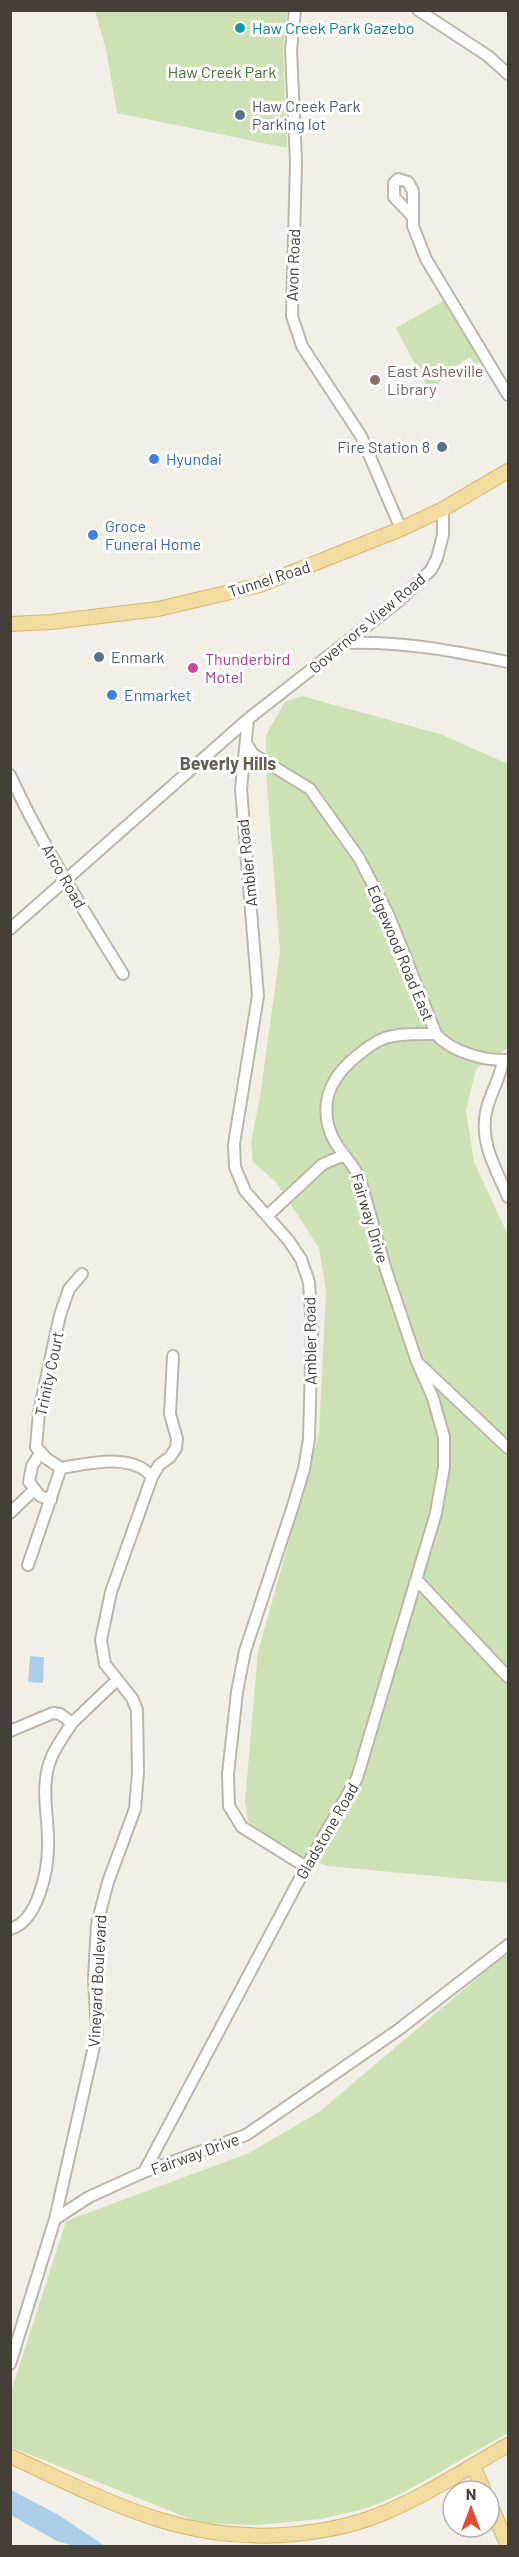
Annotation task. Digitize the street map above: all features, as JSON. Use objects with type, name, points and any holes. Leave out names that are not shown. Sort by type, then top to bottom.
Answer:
[{"type":"main road","name":"Tunnel Road","points":[[10,624],[51,622],[158,609],[260,585],[401,529],[444,508],[508,471]]},
{"type":"main road","points":[[10,2456],[140,2514],[207,2533],[241,2536],[308,2532],[375,2516],[408,2502],[508,2445]]},
{"type":"main road","points":[[473,2465],[479,2479]]},
{"type":"main road","points":[[501,2528],[508,2546]]},
{"type":"street","name":"Avon Road","points":[[295,10],[291,50],[296,162],[292,316],[302,346],[361,436],[401,529]]},
{"type":"street","points":[[418,10],[488,56],[508,74]]},
{"type":"street","points":[[411,215],[426,259],[508,396]]},
{"type":"street","name":"Governors View Road","points":[[10,929],[248,719],[346,644],[400,600],[431,570],[443,535],[444,508]]},
{"type":"street","points":[[346,644],[380,642],[420,646],[508,662]]},
{"type":"street","name":"Ambler Road","points":[[248,719],[241,789],[258,996],[234,1144],[235,1167],[245,1191],[289,1241],[301,1259],[309,1282],[312,1328],[309,1438],[304,1469],[245,1651],[237,1692],[228,1773],[229,1806],[242,1827],[306,1867]]},
{"type":"street","name":"Edgewood Road East","points":[[246,743],[253,754],[310,789],[359,858],[389,916],[436,1034]]},
{"type":"street","name":"Arco Road","points":[[10,776],[25,808],[66,880],[123,974]]},
{"type":"street","points":[[436,1034],[447,1045],[460,1051],[506,1060],[486,1110],[485,1131],[488,1152],[508,1197]]},
{"type":"street","name":"Fairway Drive","points":[[436,1034],[384,1038],[342,1067],[333,1080],[327,1101],[328,1126],[333,1142],[342,1156],[357,1171],[386,1270],[417,1362],[508,1449]]},
{"type":"street","points":[[267,1216],[323,1164],[342,1156]]},
{"type":"street","name":"Trinity Court","points":[[41,1452],[36,1447],[39,1412],[60,1315],[69,1289],[82,1274]]},
{"type":"street","points":[[51,1500],[34,1490],[29,1482],[29,1474],[41,1452],[47,1460],[61,1468],[98,1462],[125,1463],[146,1470],[152,1477],[159,1465],[170,1457],[176,1448],[177,1439],[170,1414],[173,1356]]},
{"type":"street","name":"Gladstone Road","points":[[144,2172],[306,1867],[357,1778],[436,1513],[445,1451],[434,1398],[417,1362]]},
{"type":"street","points":[[28,1565],[61,1468]]},
{"type":"street","name":"Vineyard Boulevard","points":[[55,2219],[97,2033],[94,1979],[97,1924],[108,1882],[135,1809],[138,1772],[137,1710],[132,1698],[105,1664],[102,1651],[102,1626],[111,1592],[152,1477]]},
{"type":"street","points":[[10,1513],[34,1490]]},
{"type":"street","points":[[417,1580],[508,1677]]},
{"type":"street","points":[[10,1929],[15,1928],[34,1910],[46,1870],[48,1846],[45,1790],[47,1770],[56,1749],[72,1724],[117,1680]]},
{"type":"street","points":[[10,1731],[53,1713],[60,1714],[72,1724]]},
{"type":"street","name":"Fairway Drive","points":[[55,2219],[88,2197],[144,2172],[246,2135],[398,2030],[508,1945]]},
{"type":"street","points":[[10,2364],[55,2219]]},
{"type":"green space","name":"Haw Creek Park","points":[[95,11],[287,11],[283,50],[287,148],[117,113],[106,49]]},
{"type":"green space","points":[[445,300],[482,361],[475,365],[470,357],[448,371],[436,387],[429,391],[396,328]]},
{"type":"green space","points":[[302,696],[440,734],[508,764],[508,1048],[476,1069],[466,1111],[474,1162],[508,1235],[508,1883],[328,1866],[299,1856],[267,1837],[248,1821],[245,1801],[258,1652],[319,1434],[326,1291],[319,1248],[276,1182],[253,1162],[251,1142],[260,1097],[280,952],[266,771],[266,735],[285,702]]},
{"type":"green space","points":[[508,1952],[508,2433],[401,2494],[367,2508],[321,2519],[256,2525],[200,2523],[11,2447],[11,2392],[66,2221],[249,2153],[319,2112]]},
{"type":"water","points":[[30,1656],[44,1657],[43,1683],[28,1682]]},
{"type":"water","points":[[11,2490],[57,2514],[105,2546],[74,2546],[57,2541],[11,2515]]},
{"type":"place","name":"Haw Creek Park Gazebo","points":[[240,28]]},
{"type":"place","name":"Haw Creek Park Parking lot","points":[[240,115]]},
{"type":"place","name":"East Asheville Library","points":[[375,380]]},
{"type":"place","name":"Fire Station 8","points":[[442,447]]},
{"type":"place","name":"Hyundai","points":[[154,459]]},
{"type":"place","name":"Groce Funeral Home","points":[[93,535]]},
{"type":"place","name":"Enmark","points":[[99,657]]},
{"type":"place","name":"Thunderbird Motel","points":[[193,668]]},
{"type":"place","name":"Enmarket","points":[[112,695]]},
{"type":"district","name":"Beverly Hills","points":[[228,764]]}]
